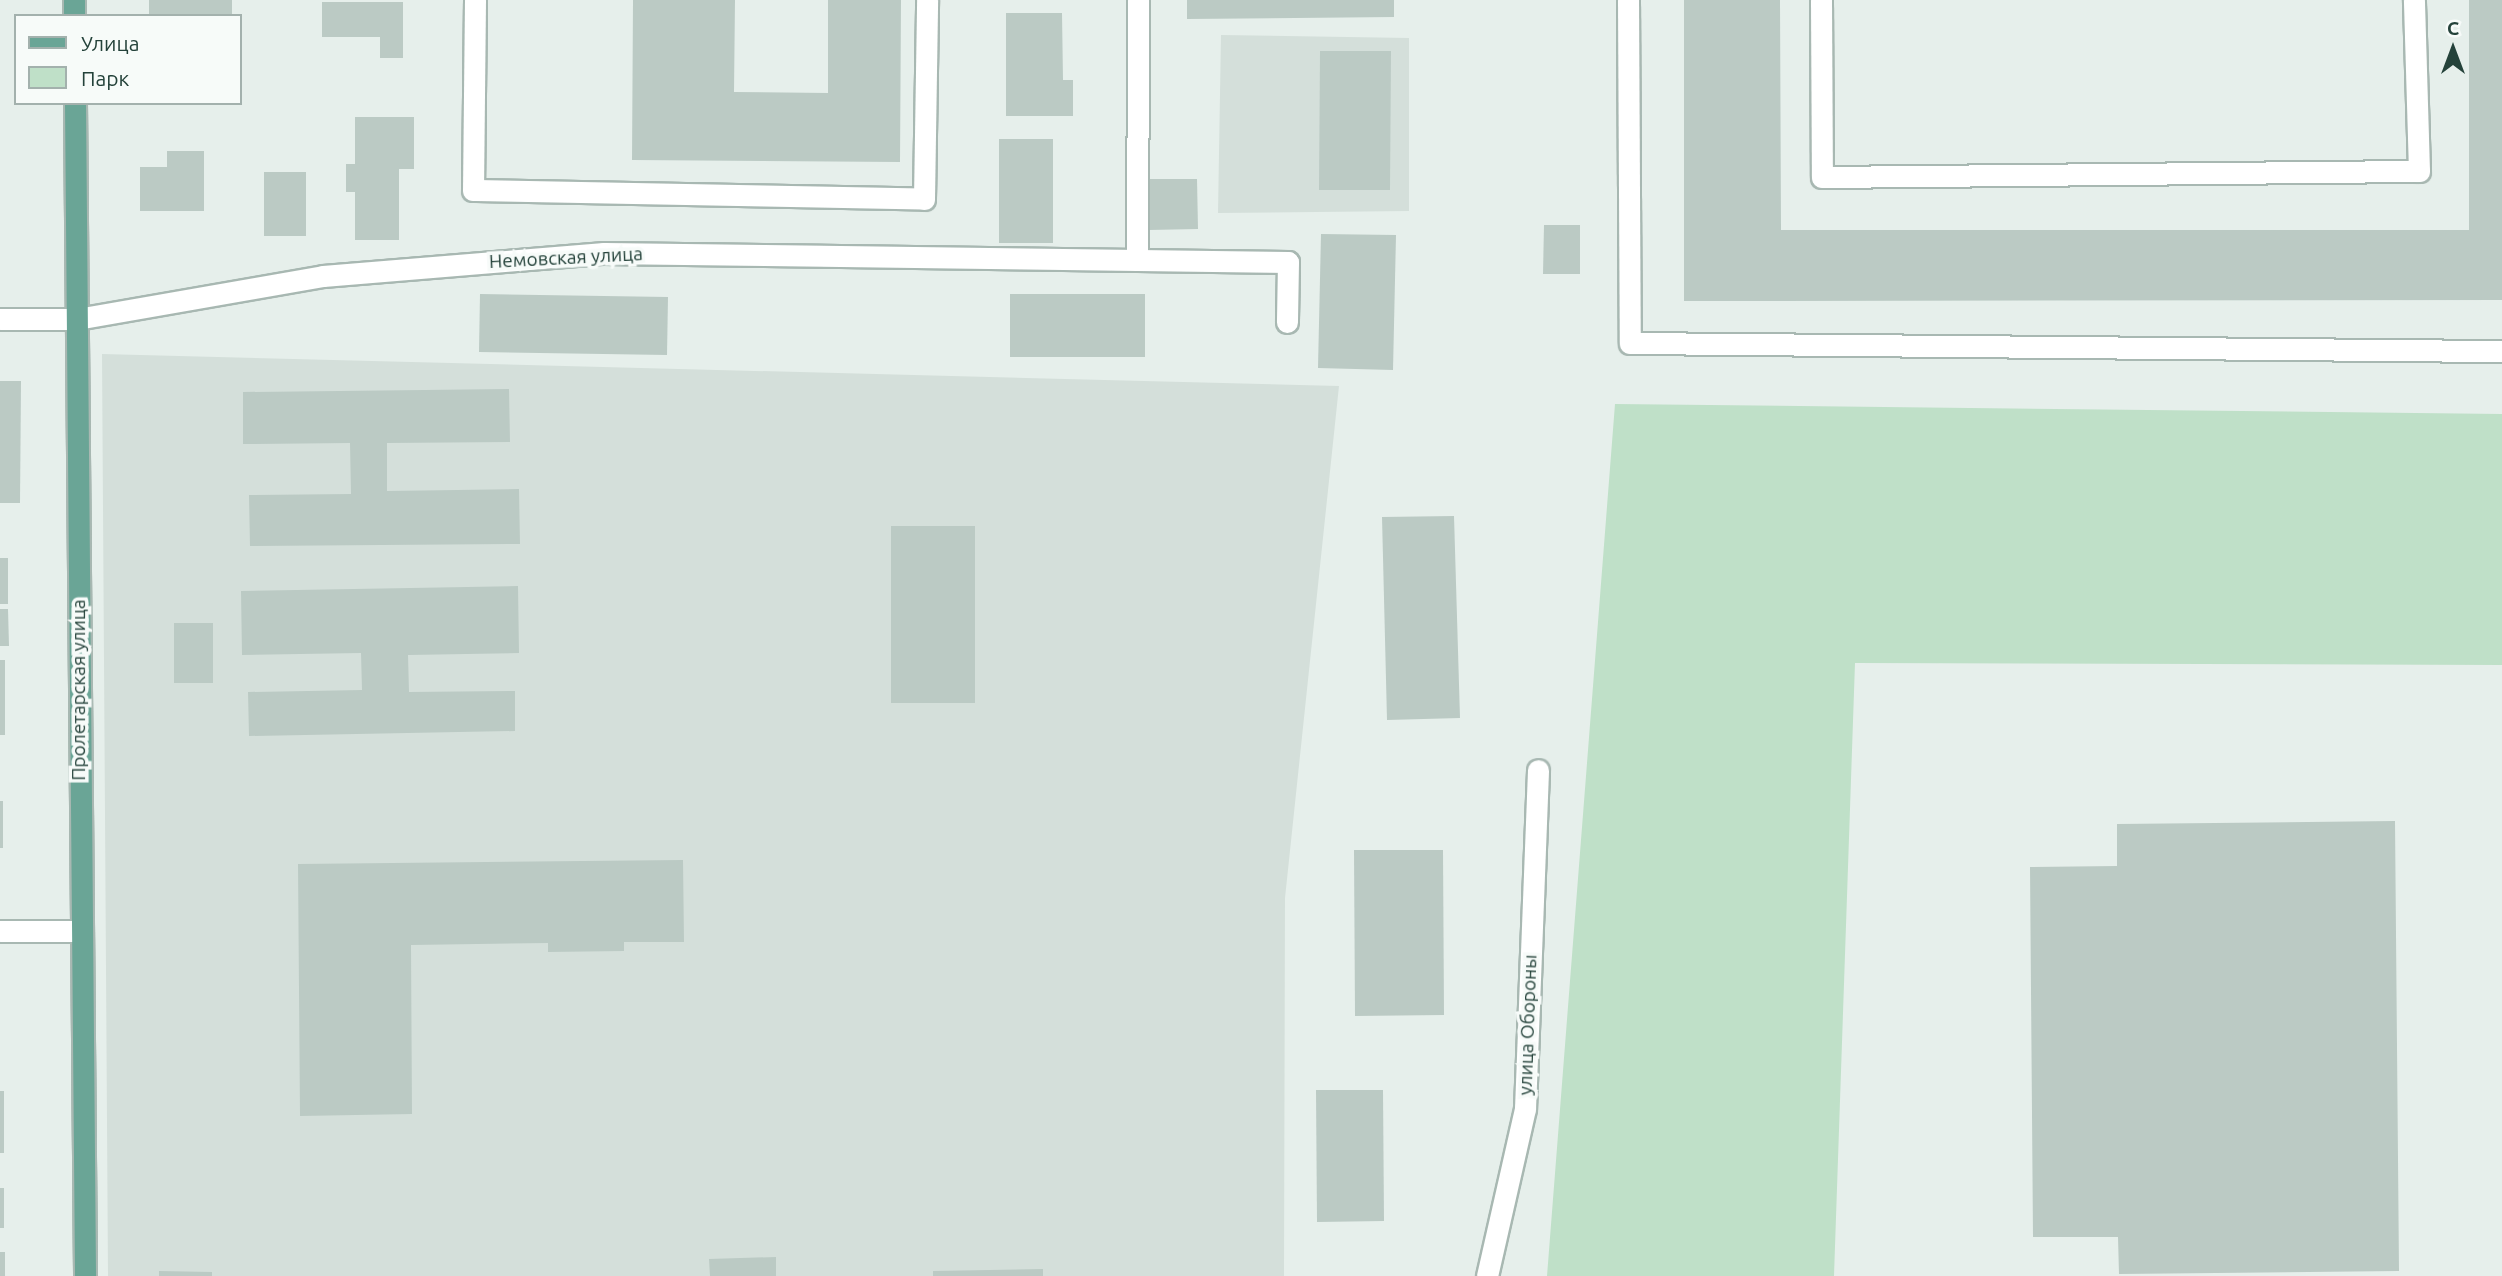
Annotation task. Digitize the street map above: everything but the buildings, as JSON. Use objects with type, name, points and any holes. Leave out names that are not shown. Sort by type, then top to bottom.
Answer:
[{"type":"main road","name":"Пролетарская улица","points":[[75,105],[85,1276]]},
{"type":"street","points":[[475,0],[473,190],[924,199],[927,0]]},
{"type":"street","points":[[1137,260],[1138,0]]},
{"type":"street","points":[[1628,0],[1630,343],[2502,351]]},
{"type":"street","points":[[1821,0],[1822,177],[2419,171],[2414,0]]},
{"type":"street","name":"Немовская улица","points":[[0,319],[77,319],[323,276],[604,253],[1288,262],[1287,322]]},
{"type":"street","name":"улица Обороны","points":[[1487,1276],[1525,1109],[1538,770]]},
{"type":"street","points":[[0,931],[81,931]]},
{"type":"shaded area","points":[[1221,35],[1409,38],[1409,211],[1218,213]]},
{"type":"shaded area","points":[[102,354],[1339,386],[1285,898],[1284,1276],[108,1276]]},
{"type":"green space","points":[[1615,404],[2502,414],[2502,665],[1855,663],[1834,1276],[1547,1276]]}]
